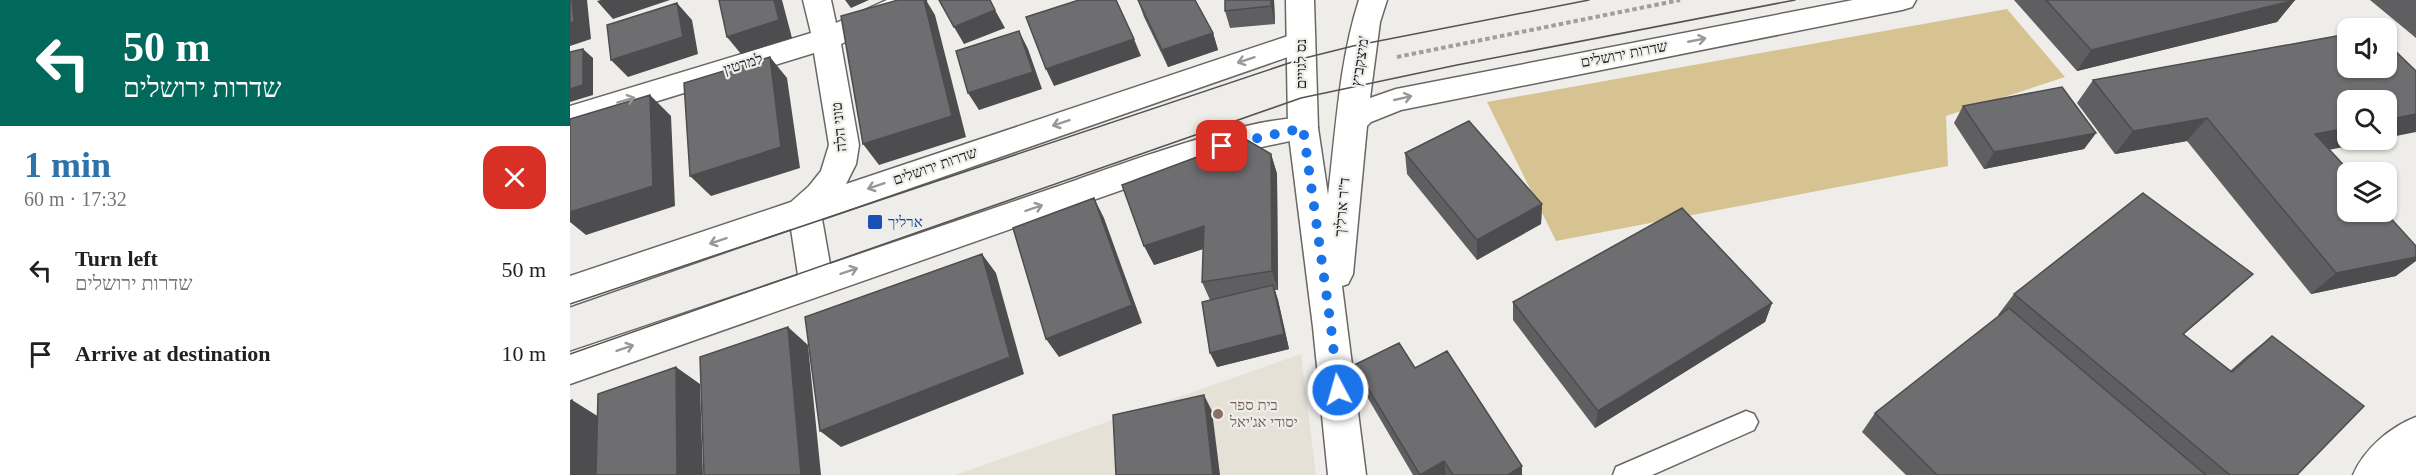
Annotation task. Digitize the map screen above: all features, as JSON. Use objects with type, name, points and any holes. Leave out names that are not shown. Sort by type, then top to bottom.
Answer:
[{"type":"street","name":"טוני הלה","points":[[773,222],[810,204],[824,192],[836,177],[842,161],[844,145],[817,0]]},
{"type":"street","name":"למרטין","points":[[570,117],[826,39],[912,0]]},
{"type":"street","name":"נס לגויים","points":[[1300,0],[1303,128]]},
{"type":"street","name":"מיצקביץ'","points":[[1351,123],[1366,22],[1373,0]]},
{"type":"street","name":"שדרות ירושלים","points":[[1351,123],[1360,114],[1396,100],[1902,0]]},
{"type":"street","name":"שדרות ירושלים","points":[[570,291],[1301,42]]},
{"type":"street","name":"ד\"ר ארליך","points":[[1331,327],[1351,123]]},
{"type":"street","name":"ד\"ר ארליך","points":[[1303,128],[1331,327],[1347,475]]},
{"type":"street","points":[[570,368],[1186,155],[1257,136],[1303,128]]},
{"type":"street","points":[[804,211],[816,283]]},
{"type":"lane","points":[[1625,475],[1746,422]]},
{"type":"path","points":[[1359,65],[1680,0]]},
{"type":"shaded area","points":[[2007,9],[2065,77],[1946,116],[1948,166],[1556,241],[1487,102]]},
{"type":"shaded area","name":"בית ספר יסודי אג'יאל","points":[[1301,354],[1316,475],[955,475]]},
{"type":"building","points":[[570,0],[572,0],[574,22],[570,23]]},
{"type":"building","points":[[719,0],[774,0],[779,20],[727,37]]},
{"type":"building","points":[[898,0],[924,0],[952,116],[863,144],[841,16]]},
{"type":"building","points":[[939,0],[990,0],[995,10],[954,27]]},
{"type":"building","points":[[1079,0],[1116,0],[1134,39],[1046,69],[1026,17]]},
{"type":"building","points":[[1138,0],[1195,0],[1213,33],[1162,50]]},
{"type":"building","points":[[1225,0],[1271,0],[1271,6],[1225,11]]},
{"type":"building","points":[[2046,0],[2295,0],[2091,50]]},
{"type":"building","points":[[677,3],[683,37],[611,60],[607,25]]},
{"type":"building","points":[[1019,31],[1033,72],[968,93],[956,51]]},
{"type":"building","points":[[2337,36],[2337,78],[2397,78],[2397,53],[2416,71],[2416,114],[2397,118],[2397,90],[2337,90],[2337,130],[2315,134],[2341,162],[2337,162],[2337,222],[2394,222],[2416,246],[2416,257],[2336,273],[2207,118],[2133,131],[2093,80]]},
{"type":"building","points":[[583,49],[583,85],[570,89],[570,52]]},
{"type":"building","points":[[770,57],[781,147],[690,176],[684,83]]},
{"type":"building","points":[[2062,87],[2096,133],[1994,152],[1963,106]]},
{"type":"building","points":[[650,95],[653,186],[570,212],[570,119]]},
{"type":"building","points":[[1469,121],[1542,204],[1477,240],[1405,153]]},
{"type":"building","points":[[1245,139],[1271,154],[1272,271],[1202,282],[1204,226],[1144,246],[1122,185]]},
{"type":"building","points":[[2143,193],[2253,274],[2183,334],[2232,372],[2272,336],[2364,406],[2297,475],[2230,475],[2014,294]]},
{"type":"building","points":[[1094,198],[1132,305],[1046,339],[1013,228]]},
{"type":"building","points":[[1682,208],[1772,303],[1598,411],[1513,302]]},
{"type":"building","points":[[982,254],[1010,357],[820,431],[805,317]]},
{"type":"building","points":[[1273,285],[1284,334],[1210,353],[1202,302]]},
{"type":"building","points":[[2009,308],[2206,475],[1937,475],[1875,413]]},
{"type":"building","points":[[788,327],[801,475],[704,475],[700,357]]},
{"type":"building","points":[[1399,343],[1415,368],[1447,351],[1522,466],[1508,475],[1453,475],[1444,461],[1420,475],[1354,365]]},
{"type":"building","points":[[676,367],[677,475],[596,475],[598,394]]},
{"type":"building","points":[[1204,395],[1213,475],[1116,475],[1113,415]]},
{"type":"building","points":[[572,400],[570,435],[570,401]]},
{"type":"tram line","points":[[570,304],[1301,59],[1353,46],[1589,0]]},
{"type":"tram line","points":[[570,354],[1301,98],[1457,65],[1795,0]]},
{"type":"place","name":"ארליך","points":[[875,222]]},
{"type":"place","name":"בית ספר יסודי אג'יאל","points":[[1218,414]]},
{"type":"route","points":[[1222,146],[1257,136],[1303,128],[1338,390]]}]
